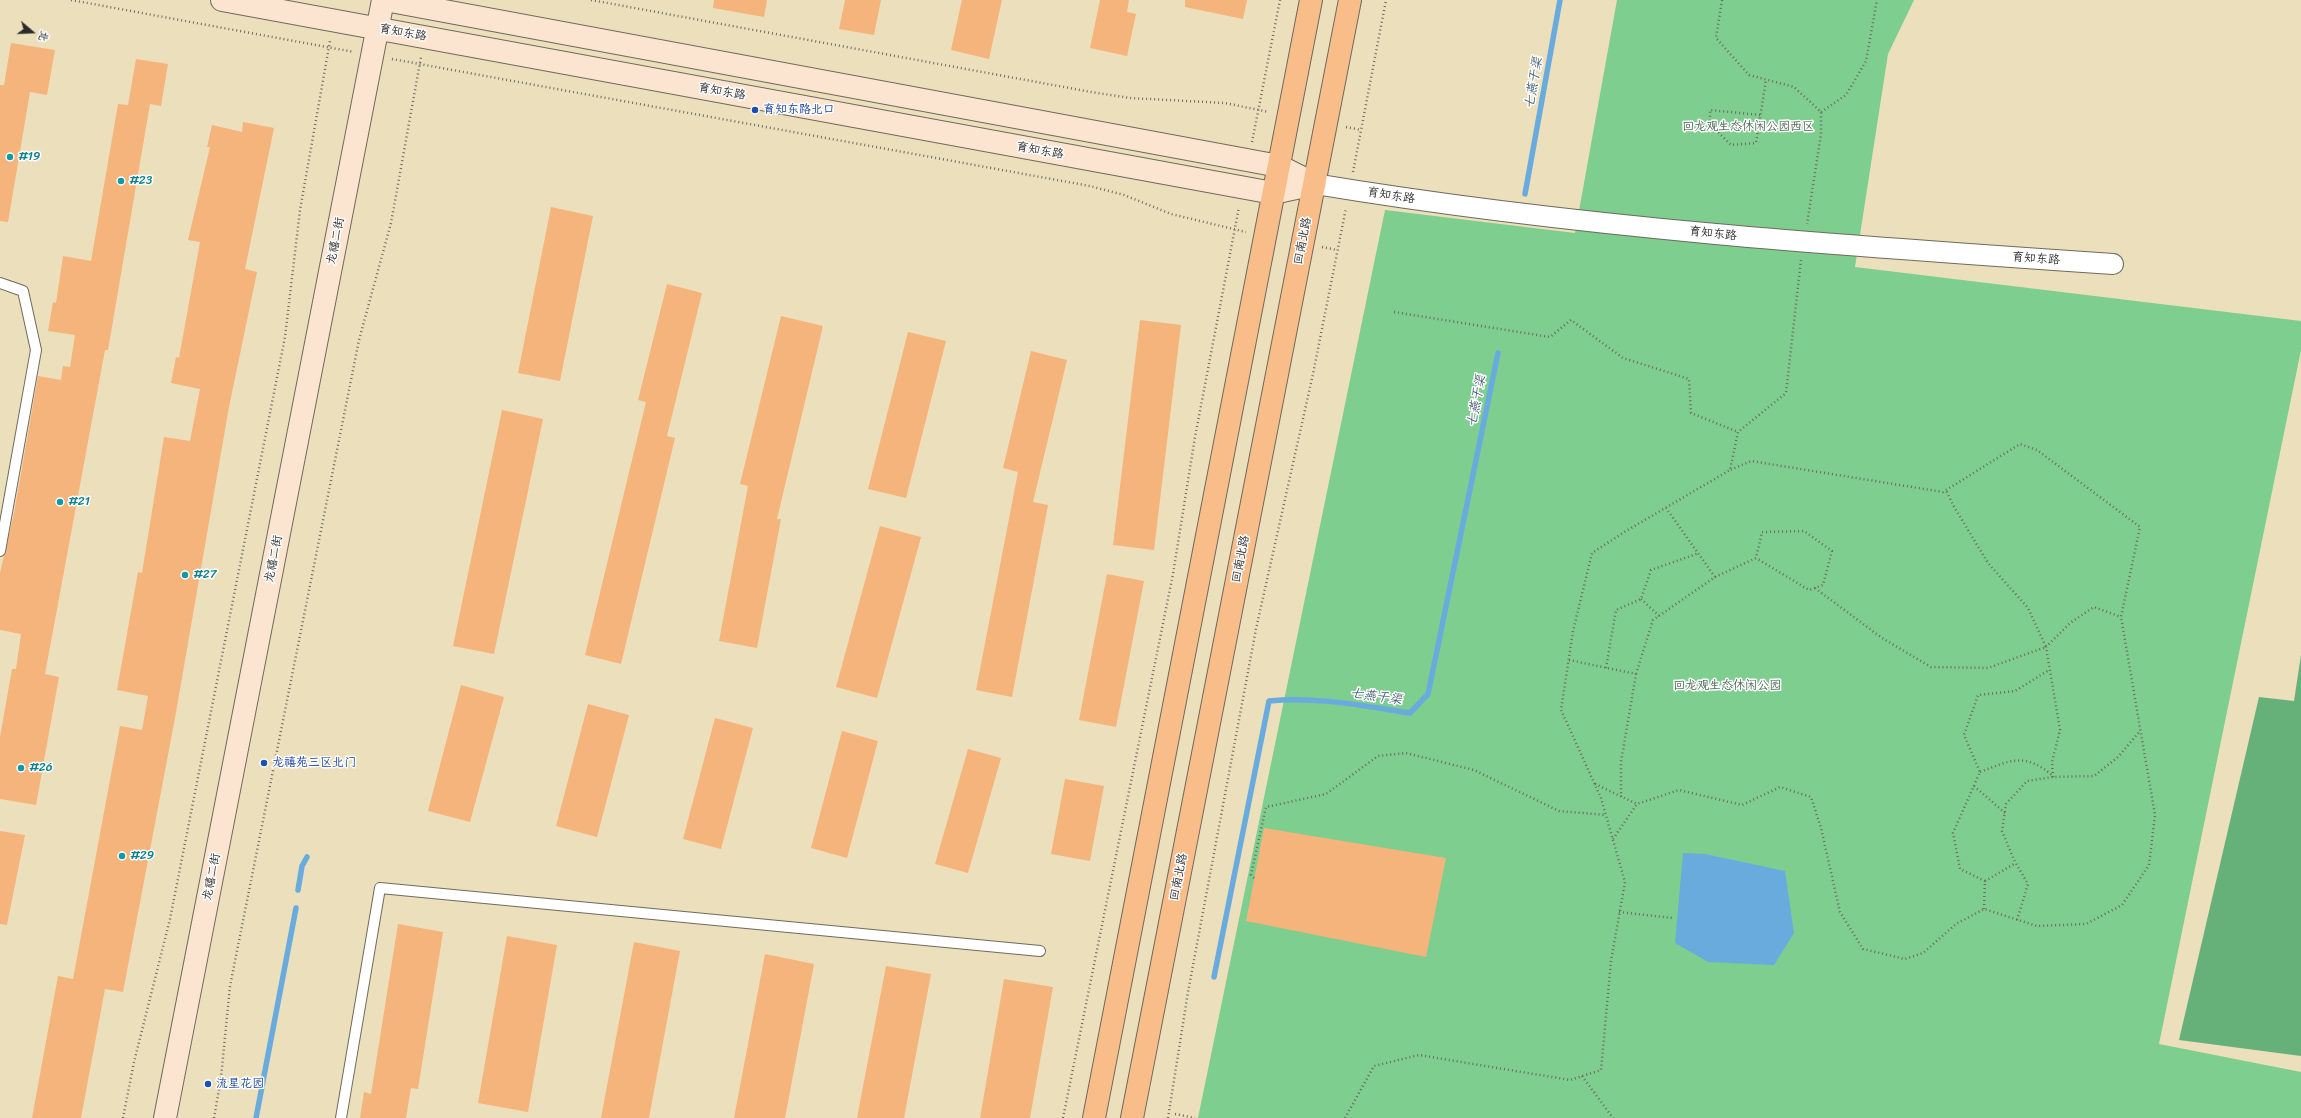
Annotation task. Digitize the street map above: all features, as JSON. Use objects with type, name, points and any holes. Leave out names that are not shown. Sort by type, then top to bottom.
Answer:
[{"type":"main road","name":"育知东路","points":[[222,0],[1273,194],[1315,184]]},
{"type":"main road","name":"育知东路","points":[[384,0],[1279,166],[1315,184]]},
{"type":"main road","name":"龙禧二街","points":[[165,1118],[384,0]]},
{"type":"main road","points":[[1094,1118],[1311,0]]},
{"type":"main road","name":"回南北路","points":[[1132,1118],[1350,0]]},
{"type":"street","name":"育知东路","points":[[1315,184],[1459,207],[1803,243],[2113,264]]},
{"type":"lane","points":[[0,283],[23,291],[36,350],[0,551]]},
{"type":"lane","points":[[341,1118],[380,888],[1040,951]]},
{"type":"path","points":[[71,0],[317,45]]},
{"type":"path","points":[[591,0],[1091,92],[1130,98],[1225,103]]},
{"type":"path","points":[[1260,101],[1280,0]]},
{"type":"path","points":[[1362,122],[1386,0]]},
{"type":"path","points":[[1722,0],[1716,38],[1749,75],[1794,87],[1821,112],[1821,134],[1803,243],[1786,393],[1738,432],[1730,470]]},
{"type":"path","points":[[1821,112],[1846,95],[1866,61],[1877,0]]},
{"type":"path","points":[[123,1118],[136,1055],[170,919],[285,337],[300,210],[326,64]]},
{"type":"path","points":[[431,66],[1090,186],[1124,195],[1172,214],[1201,223]]},
{"type":"path","points":[[1760,115],[1710,110],[1710,124],[1731,144],[1756,143],[1766,80]]},
{"type":"path","points":[[214,1118],[221,1078],[231,979],[359,340],[391,223],[417,81]]},
{"type":"path","points":[[1063,1118],[1173,574],[1195,437],[1234,237]]},
{"type":"path","points":[[1168,1118],[1190,984],[1256,629],[1304,419],[1336,257]]},
{"type":"path","points":[[1394,312],[1550,337],[1570,320],[1623,358],[1689,379],[1691,413],[1738,432]]},
{"type":"path","points":[[1345,1118],[1374,1066],[1419,1055],[1570,1080],[1601,1070],[1611,961],[1625,882],[1613,840],[1606,814],[1595,784],[1561,710],[1573,631],[1592,553],[1730,470],[1751,462],[1943,492],[2020,444],[2037,450],[2140,527],[2121,617],[2155,815],[2149,865],[2122,904],[2086,924],[2037,926],[1984,910],[1956,924],[1923,953],[1905,959],[1863,949],[1840,912],[1811,797],[1780,787],[1742,805],[1679,790],[1637,804],[1613,840]]},
{"type":"path","points":[[1946,490],[1988,563],[2028,608],[2046,647],[2060,730],[2052,762],[2053,776]]},
{"type":"path","points":[[1666,508],[1716,576]]},
{"type":"path","points":[[1804,531],[1832,551],[1823,585],[1808,590],[1756,558],[1762,532],[1804,531]]},
{"type":"path","points":[[1606,668],[1616,610],[1641,599],[1651,570],[1699,553]]},
{"type":"path","points":[[1620,796],[1621,762],[1636,674],[1653,620],[1716,576],[1756,558]]},
{"type":"path","points":[[1815,588],[1882,638],[1930,667],[1988,668],[2046,647],[2070,623],[2094,607],[2121,617]]},
{"type":"path","points":[[1641,599],[1659,616]]},
{"type":"path","points":[[1569,660],[1636,674]]},
{"type":"path","points":[[1980,772],[1964,735],[1978,695],[2015,691],[2049,670]]},
{"type":"path","points":[[2017,920],[2028,884],[2016,863],[2002,831],[2006,804],[2027,781],[2053,776],[2094,776],[2118,757],[2141,730]]},
{"type":"path","points":[[1254,878],[1251,875],[1266,807],[1326,794],[1378,756],[1406,753],[1474,770],[1559,812],[1606,814]]},
{"type":"path","points":[[1985,882],[1960,869],[1953,833],[1980,772],[2012,759],[2040,765],[2053,776]]},
{"type":"path","points":[[1595,784],[1637,804]]},
{"type":"path","points":[[1974,786],[2005,813]]},
{"type":"path","points":[[1985,882],[2016,863]]},
{"type":"path","points":[[1984,910],[1985,882]]},
{"type":"path","points":[[1620,912],[1672,918]]},
{"type":"path","points":[[1582,1076],[1613,1118]]},
{"type":"path","points":[[1175,1114],[1195,1118]]},
{"type":"green space","name":"回龙观生态休闲公园","points":[[1617,0],[1914,0],[1888,54],[1855,267],[2301,321],[2301,350],[2159,1044],[2301,1072],[2301,1118],[1198,1118],[1385,210],[1575,233]]},
{"type":"green space","points":[[2301,655],[2301,1056],[2179,1040],[2259,697],[2294,701]]},
{"type":"water","points":[[1683,853],[1705,854],[1785,871],[1794,933],[1774,965],[1708,962],[1675,943]]},
{"type":"building","points":[[714,0],[767,0],[764,17],[713,8]]},
{"type":"building","points":[[845,0],[881,0],[874,35],[839,29]]},
{"type":"building","points":[[962,0],[1002,0],[989,59],[951,50]]},
{"type":"building","points":[[1100,0],[1129,0],[1127,12],[1136,14],[1127,56],[1090,48]]},
{"type":"building","points":[[1185,0],[1247,0],[1243,19],[1185,7]]},
{"type":"building","name":"#19","points":[[11,43],[55,50],[47,95],[30,92],[8,222],[0,221],[0,85],[4,85]]},
{"type":"building","points":[[136,59],[168,64],[161,106],[150,104],[108,350],[105,350],[45,674],[59,677],[36,805],[0,799],[0,737],[12,669],[16,669],[21,634],[0,630],[0,573],[14,513],[38,376],[61,380],[63,366],[70,367],[75,335],[48,331],[53,302],[56,303],[63,256],[91,261],[118,104],[128,105]]},
{"type":"building","points":[[243,122],[274,128],[245,269],[257,272],[229,407],[175,718],[123,992],[105,989],[81,1118],[32,1118],[58,976],[73,979],[120,726],[142,730],[148,696],[117,690],[138,572],[142,573],[164,437],[190,441],[200,389],[171,383],[176,357],[179,358],[200,242],[188,240],[210,147],[207,147],[212,125],[242,132]]},
{"type":"building","points":[[551,207],[593,216],[560,381],[518,373]]},
{"type":"building","points":[[667,284],[702,293],[667,436],[675,438],[621,664],[585,655],[646,402],[638,400]]},
{"type":"building","points":[[781,316],[823,326],[777,519],[781,519],[757,648],[719,641],[748,486],[740,484]]},
{"type":"building","points":[[1140,320],[1181,325],[1154,550],[1113,545]]},
{"type":"building","points":[[908,332],[946,341],[906,498],[868,489]]},
{"type":"building","points":[[1031,351],[1067,360],[1033,502],[1048,505],[1012,697],[976,690],[1018,472],[1003,468]]},
{"type":"building","points":[[502,410],[543,419],[494,654],[453,646]]},
{"type":"building","points":[[880,526],[921,537],[877,698],[836,687]]},
{"type":"building","points":[[1107,574],[1144,581],[1116,727],[1079,720]]},
{"type":"building","points":[[461,685],[504,697],[470,822],[428,811]]},
{"type":"building","points":[[588,704],[629,715],[597,837],[556,826]]},
{"type":"building","points":[[715,718],[753,728],[721,849],[683,839]]},
{"type":"building","points":[[842,731],[878,741],[847,858],[811,848]]},
{"type":"building","points":[[968,749],[1001,758],[968,873],[935,864]]},
{"type":"building","points":[[1065,779],[1104,786],[1090,861],[1051,854]]},
{"type":"building","points":[[1264,828],[1446,858],[1426,957],[1246,921]]},
{"type":"building","points":[[0,831],[25,835],[7,925],[0,924]]},
{"type":"building","points":[[398,924],[443,932],[418,1089],[411,1088],[406,1118],[360,1118],[364,1092],[371,1094]]},
{"type":"building","points":[[507,936],[557,945],[528,1112],[478,1103]]},
{"type":"building","points":[[634,942],[680,951],[649,1118],[601,1118]]},
{"type":"building","points":[[765,954],[814,964],[785,1118],[734,1118]]},
{"type":"building","points":[[886,966],[931,974],[904,1118],[857,1118]]},
{"type":"building","points":[[1004,979],[1053,987],[1030,1118],[980,1118]]},
{"type":"waterway","name":"七燕干渠","points":[[1525,194],[1560,0]]},
{"type":"waterway","name":"七燕干渠","points":[[1214,977],[1269,701],[1322,701],[1410,713],[1428,694],[1498,353]]},
{"type":"waterway","points":[[298,890],[302,866],[307,857]]},
{"type":"waterway","points":[[256,1118],[296,908]]},
{"type":"place","name":"育知东路北口","points":[[755,110]]},
{"type":"place","name":"#19","points":[[10,157]]},
{"type":"place","name":"#23","points":[[121,181]]},
{"type":"place","name":"#21","points":[[60,502]]},
{"type":"place","name":"#27","points":[[185,575]]},
{"type":"place","name":"龙禧苑三区北门","points":[[264,763]]},
{"type":"place","name":"#26","points":[[21,768]]},
{"type":"place","name":"#29","points":[[122,856]]},
{"type":"place","name":"流星花园","points":[[208,1084]]},
{"type":"park label","name":"回龙观生态休闲公园西区","points":[[1748,127]]}]
